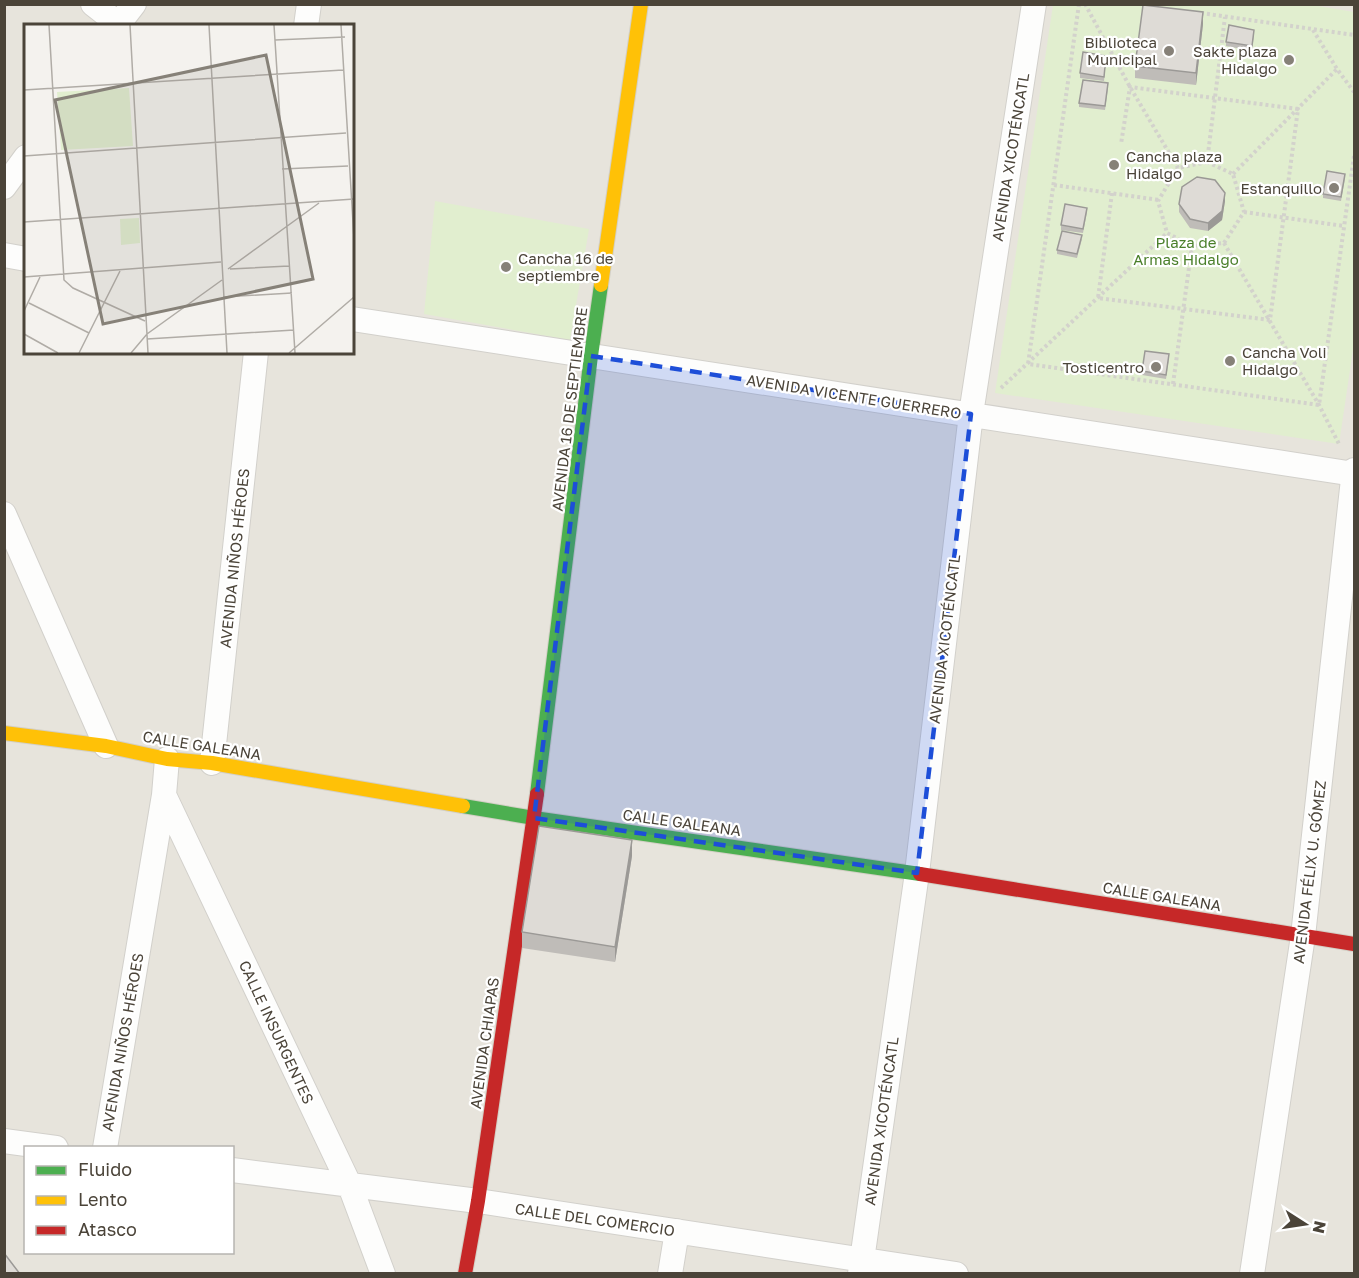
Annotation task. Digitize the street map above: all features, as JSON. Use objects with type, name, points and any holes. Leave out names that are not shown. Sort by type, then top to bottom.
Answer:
[{"type":"street","points":[[93,4],[118,24]]},
{"type":"street","points":[[120,24],[134,4]]},
{"type":"street","points":[[306,24],[309,4]]},
{"type":"street","name":"AVENIDA 16 DE SEPTIEMBRE","points":[[534,818],[591,356],[640,4]]},
{"type":"street","name":"AVENIDA XICOTÉNCATL","points":[[861,1266],[917,873],[971,414],[1034,4]]},
{"type":"street","points":[[4,187],[24,160]]},
{"type":"street","points":[[4,255],[24,259]]},
{"type":"street","name":"AVENIDA VICENTE GUERRERO","points":[[354,319],[1354,472]]},
{"type":"street","name":"AVENIDA NIÑOS HÉROES","points":[[212,763],[256,354]]},
{"type":"street","name":"AVENIDA FÉLIX U. GÓMEZ","points":[[1252,1274],[1303,936],[1354,472]]},
{"type":"street","points":[[4,514],[106,746]]},
{"type":"street","name":"CALLE GALEANA","points":[[5,736],[106,746],[167,759],[212,763],[534,818],[917,873],[1354,944]]},
{"type":"street","name":"AVENIDA NIÑOS HÉROES","points":[[105,1146],[164,795],[167,759]]},
{"type":"street","name":"CALLE INSURGENTES","points":[[164,795],[350,1186],[383,1274]]},
{"type":"street","name":"AVENIDA CHIAPAS","points":[[465,1274],[478,1201],[534,818]]},
{"type":"street","points":[[4,1141],[41,1146]]},
{"type":"street","name":"CALLE DEL COMERCIO","points":[[234,1170],[478,1201],[677,1231],[861,1266],[956,1274]]},
{"type":"street","points":[[670,1274],[677,1231]]},
{"type":"path","points":[[1028,364],[1079,4]]},
{"type":"path","points":[[1085,4],[1178,168]]},
{"type":"path","points":[[1192,12],[1354,35]]},
{"type":"path","points":[[1207,162],[1225,17]]},
{"type":"path","points":[[1312,29],[1354,92]]},
{"type":"path","points":[[1233,174],[1337,69]]},
{"type":"path","points":[[1130,87],[1298,109]]},
{"type":"path","points":[[1121,144],[1130,87]]},
{"type":"path","points":[[1270,320],[1298,109]]},
{"type":"path","points":[[1319,405],[1354,156]]},
{"type":"path","points":[[1207,162],[1233,174],[1244,212],[1224,243],[1192,246],[1167,233],[1158,201],[1178,168],[1207,162]]},
{"type":"path","points":[[1054,184],[1159,200]]},
{"type":"path","points":[[1098,298],[1112,193]]},
{"type":"path","points":[[1244,212],[1344,226]]},
{"type":"path","points":[[1028,364],[1167,233]]},
{"type":"path","points":[[1224,243],[1319,405],[1354,472]]},
{"type":"path","points":[[1173,384],[1192,246]]},
{"type":"path","points":[[1098,298],[1270,320]]},
{"type":"path","points":[[1028,364],[1319,405]]},
{"type":"highlighted area","points":[[591,356],[971,414],[917,873],[534,818]]},
{"type":"shaded area","points":[[5,5],[1354,5],[1354,1273],[5,1273]]},
{"type":"green space","name":"Plaza de Armas Hidalgo","points":[[1306,4],[1354,12],[1354,343],[1339,444],[995,393],[1053,5]]},
{"type":"green space","name":"Cancha 16 de septiembre","points":[[435,201],[589,229],[570,340],[424,314]]},
{"type":"building","name":"Biblioteca Municipal","points":[[1143,5],[1203,12],[1196,73],[1135,66]]},
{"type":"building","points":[[1229,25],[1254,30],[1252,46],[1226,42]]},
{"type":"building","points":[[1083,52],[1106,56],[1104,77],[1080,73]]},
{"type":"building","points":[[1083,80],[1108,83],[1105,106],[1079,103]]},
{"type":"building","name":"Estanquillo","points":[[1327,171],[1345,174],[1341,197],[1323,194]]},
{"type":"building","points":[[1197,177],[1215,180],[1225,193],[1222,211],[1208,223],[1190,219],[1179,204],[1182,187]]},
{"type":"building","points":[[1065,204],[1087,208],[1083,229],[1061,225]]},
{"type":"building","points":[[1062,231],[1082,235],[1077,254],[1057,250]]},
{"type":"building","name":"Tosticentro","points":[[1145,351],[1169,354],[1166,375],[1142,371]]},
{"type":"building","points":[[539,826],[632,840],[615,947],[522,932]]},
{"type":"building","points":[[4,1253],[20,1274],[4,1274]]},
{"type":"traffic: fast","points":[[537,794],[601,285]]},
{"type":"traffic: fast","points":[[463,806],[920,874]]},
{"type":"traffic: slow","points":[[601,285],[641,4]]},
{"type":"traffic: slow","points":[[4,733],[106,746],[167,759],[212,763],[463,806]]},
{"type":"traffic: jam","points":[[465,1274],[478,1201],[537,794]]},
{"type":"traffic: jam","points":[[920,874],[1354,944]]},
{"type":"place","name":"Biblioteca Municipal","points":[[1169,51]]},
{"type":"place","name":"Sakte plaza Hidalgo","points":[[1289,60]]},
{"type":"place","name":"Cancha plaza Hidalgo","points":[[1114,165]]},
{"type":"place","name":"Estanquillo","points":[[1334,188]]},
{"type":"place","name":"Cancha 16 de septiembre","points":[[506,267]]},
{"type":"place","name":"Cancha Voli Hidalgo","points":[[1230,361]]},
{"type":"place","name":"Tosticentro","points":[[1156,367]]}]
